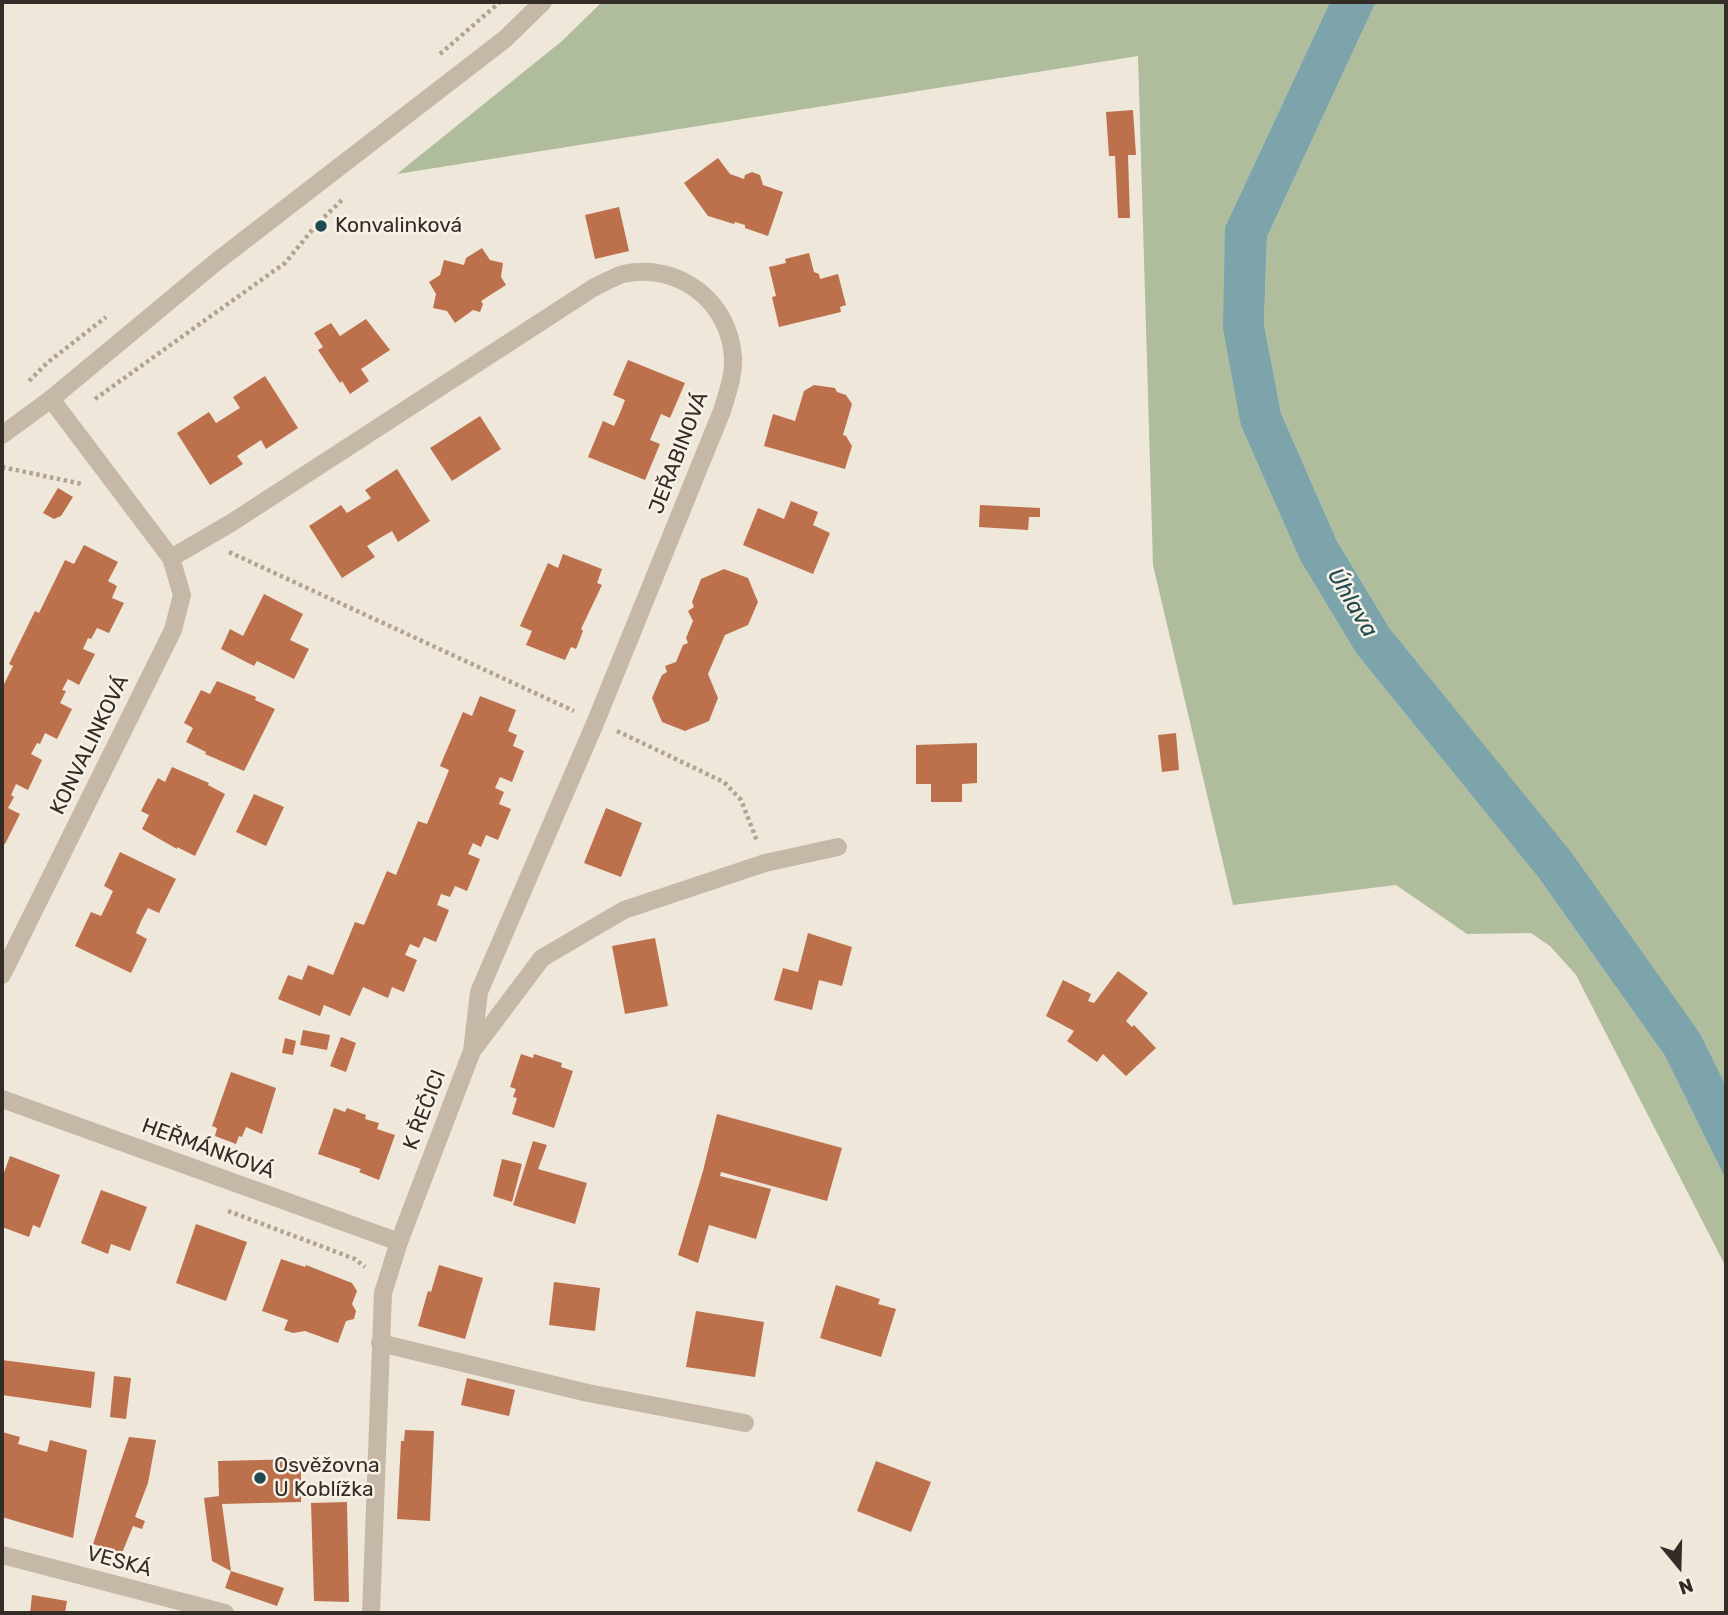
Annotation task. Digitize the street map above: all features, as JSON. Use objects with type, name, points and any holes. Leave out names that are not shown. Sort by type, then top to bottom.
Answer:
[{"type":"street","points":[[2,435],[51,399],[206,271],[505,39],[543,2]]},
{"type":"street","name":"JEŘABINOVÁ","points":[[170,558],[203,540],[593,288],[621,274],[649,272],[683,280],[704,294],[719,312],[730,334],[733,360],[730,384],[722,411],[596,721],[479,992],[472,1051]]},
{"type":"street","name":"KONVALINKOVÁ","points":[[2,975],[173,630],[182,595],[170,558],[51,399]]},
{"type":"street","name":"K ŘEČICI","points":[[371,1613],[383,1293],[399,1242],[472,1051],[542,958],[624,910],[765,863],[838,847]]},
{"type":"street","name":"HEŘMÁNKOVÁ","points":[[2,1098],[399,1242]]},
{"type":"street","points":[[380,1343],[588,1393],[745,1423]]},
{"type":"street","name":"VESKÁ","points":[[2,1555],[225,1613]]},
{"type":"path","points":[[66,419],[285,263],[318,223],[358,185],[347,161]]},
{"type":"path","points":[[3,465],[82,484]]},
{"type":"path","points":[[203,540],[724,782],[741,800],[765,863]]},
{"type":"path","points":[[216,1206],[355,1259],[369,1270],[383,1293]]},
{"type":"green space","points":[[602,2],[1330,2],[1225,227],[1241,426],[1300,560],[1356,653],[1538,877],[1665,1056],[1726,1180],[1726,1267],[1576,975],[1550,946],[1531,933],[1467,934],[1396,885],[1233,905],[1153,565],[1138,56],[397,174],[562,41]]},
{"type":"green space","points":[[1376,2],[1726,2],[1726,1086],[1701,1035],[1390,629],[1337,541],[1281,413],[1264,324],[1267,237]]},
{"type":"water","name":"Úhlava","points":[[1330,2],[1376,2],[1267,237],[1264,324],[1281,413],[1337,541],[1390,629],[1571,852],[1701,1035],[1726,1086],[1726,1180],[1665,1056],[1538,877],[1356,653],[1300,560],[1241,426],[1223,328],[1225,227]]},
{"type":"building","points":[[1133,110],[1136,155],[1128,155],[1130,218],[1118,218],[1115,156],[1109,156],[1106,112]]},
{"type":"building","points":[[718,158],[730,174],[744,179],[745,175],[752,172],[760,175],[763,185],[783,192],[768,236],[745,228],[745,225],[708,216],[684,183]]},
{"type":"building","points":[[619,207],[629,251],[595,259],[585,215]]},
{"type":"building","points":[[482,248],[490,260],[503,263],[501,277],[506,285],[481,301],[483,304],[480,312],[473,310],[455,323],[447,311],[433,308],[436,294],[429,282],[440,275],[444,260],[464,265],[466,258]]},
{"type":"building","points":[[809,253],[814,272],[819,274],[820,279],[838,274],[846,305],[840,307],[841,312],[779,327],[772,297],[776,296],[769,267],[786,263],[785,259]]},
{"type":"building","points":[[366,319],[390,350],[361,369],[369,381],[350,394],[318,350],[323,347],[314,333],[331,323],[340,336]]},
{"type":"building","points":[[628,360],[685,383],[670,418],[661,414],[650,440],[660,444],[645,480],[588,457],[603,421],[614,426],[620,413],[625,400],[613,395]]},
{"type":"building","points":[[265,376],[298,428],[266,449],[261,440],[237,456],[243,464],[210,485],[177,433],[209,412],[216,423],[240,408],[233,397]]},
{"type":"building","points":[[814,385],[835,388],[837,392],[846,395],[852,404],[843,435],[852,446],[845,469],[764,446],[773,414],[795,421],[804,391]]},
{"type":"building","points":[[480,416],[501,449],[452,481],[430,448]]},
{"type":"building","points":[[397,469],[430,521],[398,542],[392,531],[367,546],[375,557],[342,578],[309,526],[341,505],[347,513],[371,498],[365,490]]},
{"type":"building","points":[[58,488],[73,497],[61,516],[54,519],[43,513]]},
{"type":"building","points":[[791,501],[818,512],[813,525],[830,533],[813,574],[743,545],[758,508],[784,519]]},
{"type":"building","points":[[980,505],[1040,508],[1040,517],[1029,517],[1028,530],[979,527]]},
{"type":"building","points":[[84,545],[118,562],[108,581],[117,586],[112,598],[124,603],[109,633],[97,628],[91,639],[88,638],[83,649],[95,654],[79,685],[68,679],[62,690],[66,691],[60,703],[72,709],[57,739],[45,733],[31,754],[42,760],[28,790],[16,784],[11,795],[14,797],[8,808],[20,814],[5,844],[2,843],[2,688],[13,666],[9,664],[35,611],[39,613],[65,560],[74,564]]},
{"type":"building","points":[[563,554],[602,569],[597,583],[602,585],[581,629],[583,631],[576,649],[571,647],[565,660],[526,645],[532,631],[520,626],[548,563],[558,568]]},
{"type":"building","points":[[724,569],[748,578],[758,602],[748,625],[725,635],[708,674],[718,698],[709,721],[685,731],[662,722],[652,698],[662,675],[667,672],[665,666],[676,662],[683,645],[688,643],[686,638],[693,621],[688,611],[694,607],[692,602],[701,579]]},
{"type":"building","points":[[264,594],[303,614],[290,640],[309,649],[294,679],[257,661],[254,666],[221,649],[230,629],[243,636]]},
{"type":"building","points":[[217,681],[256,697],[255,700],[275,709],[244,771],[205,754],[206,752],[186,742],[193,728],[184,723],[201,690],[210,694]]},
{"type":"building","points":[[480,696],[516,710],[508,731],[517,735],[513,746],[524,751],[512,782],[500,777],[495,788],[504,792],[499,804],[511,809],[498,840],[486,835],[481,847],[473,843],[468,854],[480,859],[467,891],[455,886],[450,897],[441,894],[437,905],[449,910],[436,942],[424,937],[419,948],[410,944],[405,955],[417,960],[404,992],[392,987],[388,998],[363,987],[350,1016],[324,1005],[320,1016],[278,999],[288,975],[302,980],[308,965],[333,975],[355,922],[364,925],[387,871],[396,875],[418,821],[427,824],[449,770],[440,766],[463,712],[472,716]]},
{"type":"building","points":[[1176,733],[1179,770],[1162,772],[1158,735]]},
{"type":"building","points":[[977,743],[977,783],[962,784],[962,802],[931,802],[931,784],[916,784],[916,745]]},
{"type":"building","points":[[172,767],[209,783],[208,785],[225,794],[195,856],[142,829],[149,815],[141,811],[158,778],[165,782]]},
{"type":"building","points":[[254,794],[284,807],[266,846],[236,832]]},
{"type":"building","points":[[606,808],[642,823],[621,877],[584,863]]},
{"type":"building","points":[[120,852],[176,879],[159,913],[148,908],[141,921],[136,933],[147,939],[131,973],[75,946],[91,912],[101,916],[107,904],[113,891],[104,886]]},
{"type":"building","points":[[808,933],[852,947],[842,986],[819,980],[812,1010],[774,1000],[783,968],[798,972]]},
{"type":"building","points":[[655,938],[668,1006],[625,1014],[612,946]]},
{"type":"building","points":[[1118,971],[1148,993],[1126,1021],[1132,1027],[1134,1025],[1156,1048],[1126,1076],[1103,1054],[1097,1062],[1067,1041],[1074,1031],[1046,1016],[1063,980],[1091,994],[1088,1001],[1094,1003]]},
{"type":"building","points":[[303,1030],[330,1035],[327,1050],[300,1045]]},
{"type":"building","points":[[341,1037],[356,1043],[346,1072],[330,1066]]},
{"type":"building","points":[[285,1038],[296,1041],[293,1055],[282,1053]]},
{"type":"building","points":[[521,1054],[533,1058],[534,1054],[562,1063],[561,1067],[573,1071],[554,1128],[512,1114],[517,1098],[513,1097],[516,1089],[510,1087]]},
{"type":"building","points":[[231,1072],[276,1088],[262,1134],[246,1127],[236,1144],[215,1136],[217,1128],[212,1126]]},
{"type":"building","points":[[334,1108],[345,1112],[347,1108],[366,1115],[365,1119],[379,1123],[377,1129],[395,1135],[379,1180],[359,1172],[361,1169],[318,1154]]},
{"type":"building","points":[[717,1114],[842,1148],[827,1201],[721,1172],[720,1176],[771,1189],[756,1239],[709,1225],[698,1263],[678,1255]]},
{"type":"building","points":[[533,1141],[547,1145],[538,1169],[587,1183],[575,1224],[513,1205]]},
{"type":"building","points":[[10,1156],[60,1175],[40,1228],[33,1225],[29,1237],[2,1227],[2,1178]]},
{"type":"building","points":[[502,1159],[522,1164],[512,1202],[493,1196]]},
{"type":"building","points":[[101,1190],[147,1207],[130,1251],[111,1244],[108,1254],[81,1243]]},
{"type":"building","points":[[196,1224],[247,1242],[226,1301],[176,1283]]},
{"type":"building","points":[[281,1259],[305,1267],[306,1265],[352,1283],[357,1291],[352,1304],[356,1311],[354,1319],[346,1321],[338,1343],[305,1331],[293,1333],[284,1330],[288,1320],[262,1311]]},
{"type":"building","points":[[439,1265],[483,1278],[465,1339],[418,1326]]},
{"type":"building","points":[[554,1282],[600,1288],[595,1331],[549,1325]]},
{"type":"building","points":[[836,1285],[880,1299],[878,1304],[896,1309],[881,1357],[820,1338]]},
{"type":"building","points":[[696,1311],[764,1322],[755,1377],[686,1367]]},
{"type":"building","points":[[2,1360],[95,1372],[91,1408],[2,1395]]},
{"type":"building","points":[[114,1376],[131,1378],[126,1419],[110,1417]]},
{"type":"building","points":[[467,1378],[515,1390],[509,1416],[461,1405]]},
{"type":"building","points":[[405,1430],[434,1431],[430,1521],[397,1519],[401,1441],[404,1441]]},
{"type":"building","points":[[2,1432],[20,1437],[18,1444],[47,1452],[50,1440],[87,1450],[73,1538],[2,1517]]},
{"type":"building","points":[[129,1437],[156,1440],[148,1483],[135,1517],[145,1521],[142,1529],[133,1526],[122,1553],[93,1544]]},
{"type":"building","name":"Osvěžovna U Koblížka","points":[[301,1459],[301,1502],[222,1504],[231,1571],[212,1561],[204,1498],[219,1496],[218,1461]]},
{"type":"building","points":[[876,1461],[931,1482],[911,1532],[857,1511]]},
{"type":"building","points":[[347,1502],[349,1602],[314,1601],[311,1503]]},
{"type":"building","points":[[231,1571],[284,1588],[277,1606],[225,1588]]},
{"type":"building","points":[[32,1595],[67,1601],[65,1613],[30,1613]]},
{"type":"place","name":"Konvalinková","points":[[321,226]]},
{"type":"place","name":"Osvěžovna U Koblížka","points":[[260,1478]]}]
